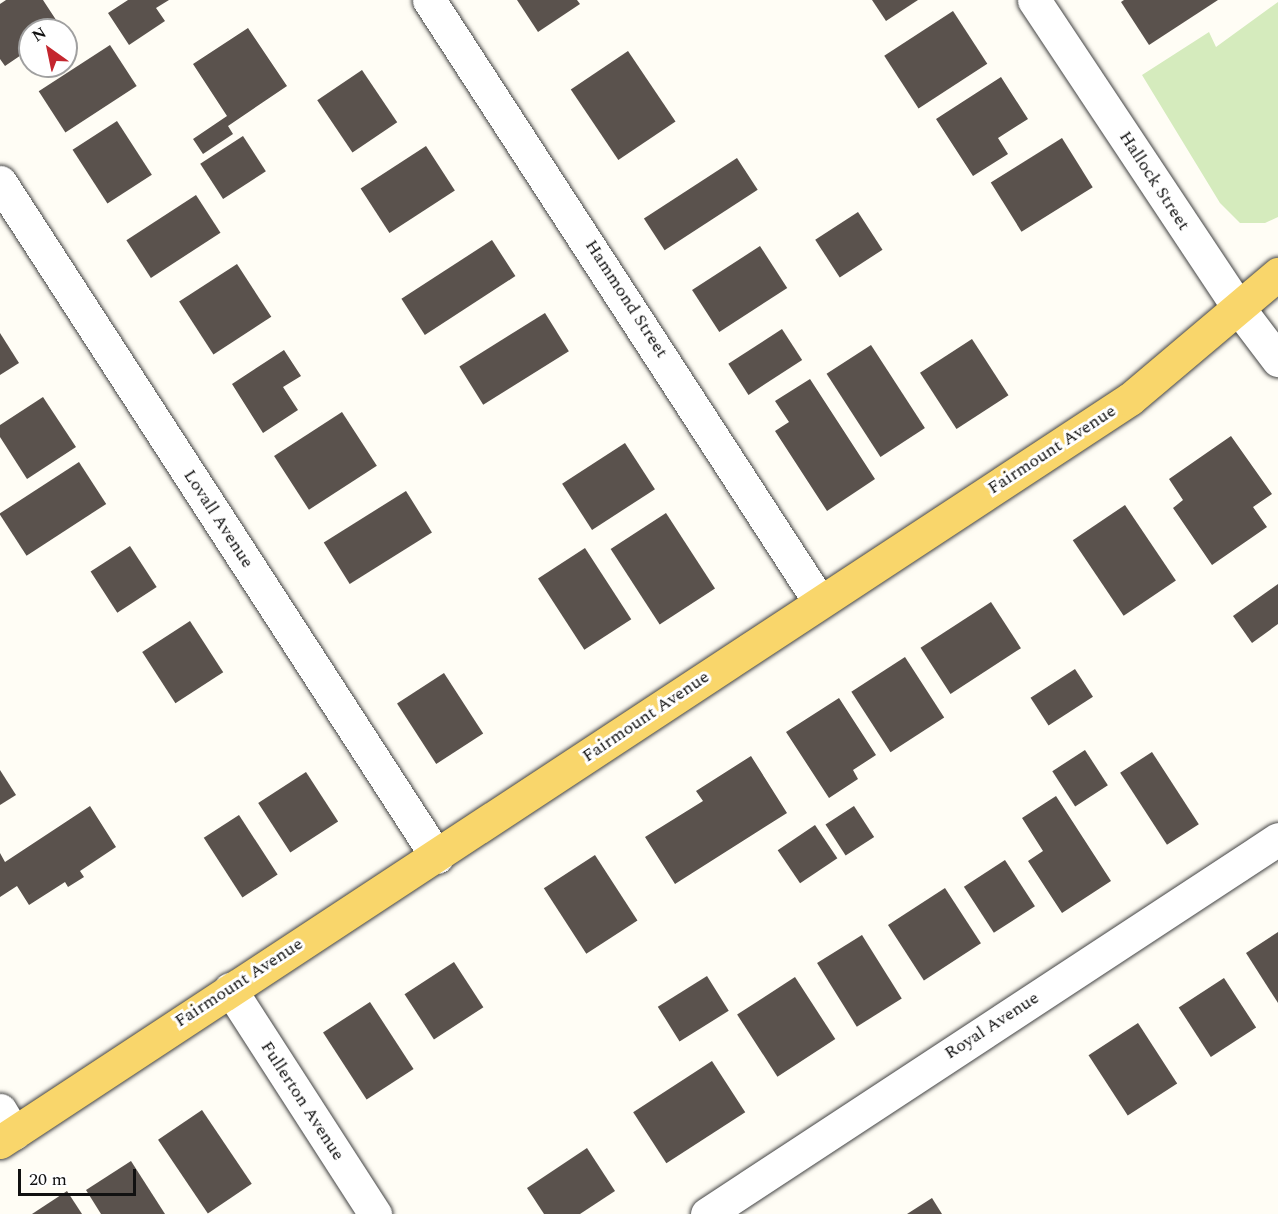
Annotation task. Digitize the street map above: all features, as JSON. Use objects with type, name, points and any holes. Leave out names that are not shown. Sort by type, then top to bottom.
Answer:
[{"type":"main road","name":"Fairmount Avenue","points":[[5,1128],[230,989],[437,857],[819,601],[1130,399],[1240,310],[1278,274]]},
{"type":"street","name":"Hammond Street","points":[[429,0],[819,601]]},
{"type":"street","name":"Hallock Street","points":[[1034,0],[1240,310],[1278,360]]},
{"type":"street","name":"Lovall Avenue","points":[[0,182],[437,857]]},
{"type":"street","name":"Royal Avenue","points":[[707,1214],[1278,839]]},
{"type":"street","name":"Fullerton Avenue","points":[[230,989],[375,1214]]},
{"type":"green space","points":[[1278,2],[1278,217],[1265,223],[1240,223],[1220,203],[1142,75],[1209,32],[1216,47]]},
{"type":"building","points":[[6,0],[43,0],[55,18],[18,18],[18,57],[5,66],[0,59],[0,4]]},
{"type":"building","points":[[128,0],[169,0],[156,8],[165,21],[129,45],[108,13]]},
{"type":"building","points":[[517,0],[577,0],[580,4],[538,32]]},
{"type":"building","points":[[872,0],[918,0],[886,21]]},
{"type":"building","points":[[1124,0],[1218,0],[1149,45],[1121,2]]},
{"type":"building","points":[[953,11],[987,64],[919,108],[884,56]]},
{"type":"building","points":[[248,28],[287,86],[228,126],[233,134],[203,154],[193,139],[227,116],[193,64]]},
{"type":"building","points":[[110,45],[137,86],[65,132],[39,91],[59,78],[78,78],[78,66]]},
{"type":"building","points":[[628,51],[676,121],[618,160],[571,90]]},
{"type":"building","points":[[362,70],[397,122],[352,152],[317,100]]},
{"type":"building","points":[[1001,77],[1028,119],[998,138],[1008,154],[973,176],[936,119]]},
{"type":"building","points":[[117,121],[152,175],[107,204],[73,150]]},
{"type":"building","points":[[243,136],[266,171],[223,199],[200,164]]},
{"type":"building","points":[[1062,138],[1093,187],[1021,232],[991,183]]},
{"type":"building","points":[[426,146],[455,190],[389,233],[361,188]]},
{"type":"building","points":[[737,158],[758,190],[665,250],[644,218]]},
{"type":"building","points":[[196,195],[221,233],[151,278],[126,240]]},
{"type":"building","points":[[858,212],[883,250],[840,278],[815,240]]},
{"type":"building","points":[[492,240],[515,276],[425,335],[401,299]]},
{"type":"building","points":[[760,246],[787,288],[719,332],[692,290]]},
{"type":"building","points":[[237,264],[271,317],[213,354],[179,302]]},
{"type":"building","points":[[545,313],[569,351],[483,405],[459,367]]},
{"type":"building","points":[[782,329],[802,360],[748,395],[728,364]]},
{"type":"building","points":[[0,333],[19,363],[0,375]]},
{"type":"building","points":[[972,339],[1008,395],[956,429],[920,373]]},
{"type":"building","points":[[871,345],[925,428],[880,457],[827,374]]},
{"type":"building","points":[[284,350],[301,376],[283,387],[298,410],[263,433],[232,384]]},
{"type":"building","points":[[810,379],[875,479],[827,511],[775,431],[789,422],[775,401]]},
{"type":"building","points":[[43,397],[76,447],[27,479],[0,437],[0,425]]},
{"type":"building","points":[[342,412],[377,466],[309,510],[274,456]]},
{"type":"building","points":[[1231,436],[1272,494],[1253,507],[1267,527],[1212,565],[1173,508],[1183,500],[1169,479]]},
{"type":"building","points":[[625,443],[655,489],[592,530],[562,484]]},
{"type":"building","points":[[79,462],[106,504],[27,556],[0,513]]},
{"type":"building","points":[[406,491],[432,533],[350,584],[324,542]]},
{"type":"building","points":[[1125,505],[1176,580],[1124,616],[1073,540]]},
{"type":"building","points":[[666,513],[715,588],[660,624],[611,549]]},
{"type":"building","points":[[130,546],[157,587],[117,613],[91,572]]},
{"type":"building","points":[[585,548],[631,619],[584,650],[538,578]]},
{"type":"building","points":[[1278,584],[1278,624],[1252,643],[1233,616]]},
{"type":"building","points":[[991,602],[1021,648],[951,694],[921,648]]},
{"type":"building","points":[[190,621],[223,672],[175,703],[142,652]]},
{"type":"building","points":[[905,657],[944,717],[891,752],[851,692]]},
{"type":"building","points":[[1075,669],[1093,697],[1049,726],[1031,698]]},
{"type":"building","points":[[444,673],[483,733],[436,764],[397,703]]},
{"type":"building","points":[[839,698],[876,755],[853,770],[858,779],[829,798],[786,732]]},
{"type":"building","points":[[1085,750],[1108,785],[1075,806],[1052,771]]},
{"type":"building","points":[[1152,752],[1199,824],[1167,845],[1120,773]]},
{"type":"building","points":[[751,756],[787,813],[675,884],[645,837],[703,801],[696,791]]},
{"type":"building","points":[[0,770],[16,795],[0,805]]},
{"type":"building","points":[[306,772],[338,821],[290,853],[258,803]]},
{"type":"building","points":[[1056,796],[1111,881],[1062,913],[1028,861],[1043,851],[1022,818]]},
{"type":"building","points":[[90,806],[116,847],[80,871],[84,877],[68,887],[65,882],[29,905],[17,886],[0,897],[0,853],[5,862]]},
{"type":"building","points":[[854,806],[874,837],[846,856],[825,825]]},
{"type":"building","points":[[239,815],[278,875],[242,897],[204,838]]},
{"type":"building","points":[[815,825],[837,858],[800,883],[778,850]]},
{"type":"building","points":[[595,855],[637,920],[586,954],[544,888]]},
{"type":"building","points":[[1005,860],[1035,906],[994,933],[964,887]]},
{"type":"building","points":[[945,888],[981,943],[924,980],[888,925]]},
{"type":"building","points":[[1278,932],[1278,1003],[1246,953]]},
{"type":"building","points":[[862,935],[902,999],[857,1027],[817,963]]},
{"type":"building","points":[[454,962],[483,1007],[434,1039],[405,994]]},
{"type":"building","points":[[707,976],[729,1011],[680,1042],[658,1007]]},
{"type":"building","points":[[795,977],[835,1039],[777,1077],[737,1015]]},
{"type":"building","points":[[1224,978],[1256,1027],[1211,1057],[1179,1007]]},
{"type":"building","points":[[370,1002],[414,1069],[367,1100],[323,1032]]},
{"type":"building","points":[[1138,1023],[1177,1083],[1128,1116],[1089,1055]]},
{"type":"building","points":[[712,1061],[745,1112],[666,1163],[633,1112]]},
{"type":"building","points":[[202,1110],[252,1184],[208,1213],[158,1140]]},
{"type":"building","points":[[587,1148],[615,1191],[580,1214],[544,1214],[527,1188]]},
{"type":"building","points":[[131,1161],[165,1214],[101,1214],[86,1190]]},
{"type":"building","points":[[67,1191],[82,1214],[32,1214]]},
{"type":"building","points":[[932,1198],[942,1214],[907,1214]]}]
